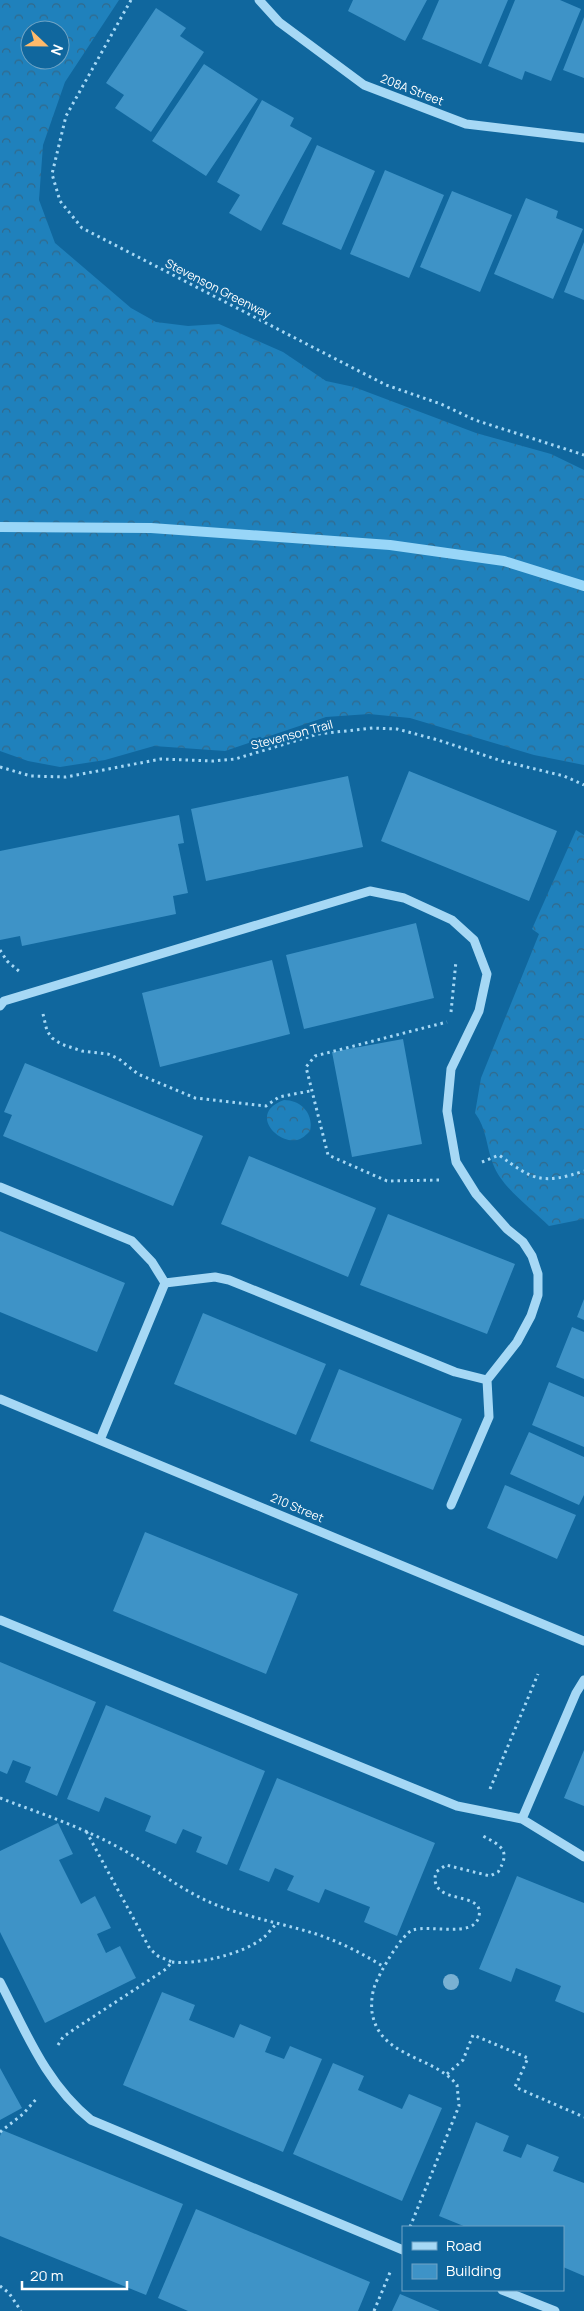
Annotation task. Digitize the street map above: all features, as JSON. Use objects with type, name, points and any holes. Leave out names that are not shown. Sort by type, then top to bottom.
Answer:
[{"type":"street","name":"208A Street","points":[[259,0],[279,22],[364,85],[466,124],[584,138]]},
{"type":"street","points":[[0,1006],[4,1001],[34,994],[370,891],[404,898],[452,920],[474,940],[487,974],[479,1011],[451,1069],[447,1111],[456,1162],[476,1194],[507,1229],[523,1242],[532,1256],[538,1274],[538,1295],[531,1316],[517,1342],[487,1380],[489,1417],[451,1505]]},
{"type":"street","points":[[0,1187],[132,1241],[152,1262],[165,1283]]},
{"type":"street","points":[[165,1283],[215,1277],[229,1280],[455,1372],[487,1380]]},
{"type":"street","points":[[100,1440],[165,1283]]},
{"type":"street","name":"210 Street","points":[[0,1399],[584,1641]]},
{"type":"street","points":[[0,1620],[457,1806],[522,1819],[584,1857]]},
{"type":"street","points":[[522,1819],[584,1680]]},
{"type":"street","points":[[0,1982],[47,2074],[72,2105],[91,2120],[402,2250]]},
{"type":"street","points":[[505,2291],[555,2311]]},
{"type":"path","name":"Stevenson Greenway","points":[[131,0],[66,116],[52,174],[60,201],[82,228],[386,385],[442,404],[475,420],[584,455]]},
{"type":"path","name":"Stevenson Trail","points":[[0,767],[31,776],[66,777],[161,759],[213,761],[235,759],[318,734],[373,728],[397,729],[438,740],[502,761],[564,776],[584,785]]},
{"type":"path","points":[[462,930],[454,939],[456,975],[448,1022],[315,1056],[306,1067],[310,1090],[328,1155],[387,1181],[434,1181],[447,1178],[499,1155],[520,1171],[538,1178],[560,1178],[584,1171]]},
{"type":"path","points":[[0,950],[7,961],[27,978],[41,1008],[47,1031],[52,1038],[82,1052],[108,1054],[119,1059],[138,1074],[195,1098],[266,1106],[279,1097],[310,1090]]},
{"type":"path","points":[[488,1794],[538,1674]]},
{"type":"path","points":[[0,1798],[86,1830],[142,1860],[172,1883],[190,1893],[237,1912],[337,1942],[384,1968]]},
{"type":"path","points":[[86,1830],[150,1949],[158,1956],[172,1962],[203,1962],[222,1956],[262,1938],[277,1923]]},
{"type":"path","points":[[410,2226],[459,2106],[457,2085],[447,2074],[396,2049],[385,2040],[377,2028],[372,2012],[372,1998],[374,1986],[408,1932],[421,1928],[466,1929],[474,1925],[479,1910],[475,1904],[442,1892],[437,1888],[434,1880],[436,1872],[446,1865],[490,1876],[498,1872],[504,1859],[504,1851],[498,1844],[476,1832]]},
{"type":"path","points":[[56,2050],[63,2037],[166,1969],[172,1962]]},
{"type":"path","points":[[447,2074],[462,2060],[474,2034],[528,2058],[515,2088],[584,2117]]},
{"type":"path","points":[[0,2132],[34,2104],[41,2093]]},
{"type":"path","points":[[374,2311],[393,2265]]},
{"type":"path","points":[[0,2286],[9,2293],[21,2311]]},
{"type":"green space","points":[[0,0],[119,0],[65,82],[43,145],[39,200],[55,243],[131,308],[156,322],[188,326],[219,324],[283,352],[326,381],[354,387],[476,433],[551,454],[584,470],[584,765],[534,755],[410,718],[369,714],[326,717],[225,751],[154,746],[105,760],[60,767],[28,761],[0,751]]},
{"type":"green space","points":[[576,830],[584,835],[584,1219],[549,1226],[510,1189],[497,1173],[482,1125],[475,1113],[481,1078],[539,934],[532,929]]},
{"type":"green space","points":[[284,1100],[301,1106],[310,1119],[310,1131],[304,1137],[297,1140],[289,1140],[275,1133],[267,1119],[268,1112],[273,1106]]},
{"type":"building","points":[[353,0],[427,0],[405,41],[348,11]]},
{"type":"building","points":[[439,0],[508,0],[481,64],[422,39]]},
{"type":"building","points":[[515,0],[560,0],[581,9],[551,81],[525,71],[522,80],[488,66]]},
{"type":"building","points":[[156,8],[186,28],[180,36],[204,52],[151,132],[115,108],[124,95],[106,83]]},
{"type":"building","points":[[584,17],[584,78],[563,70]]},
{"type":"building","points":[[204,64],[258,99],[206,176],[152,141]]},
{"type":"building","points":[[262,100],[294,118],[290,126],[312,138],[261,231],[229,213],[240,195],[217,182]]},
{"type":"building","points":[[317,145],[375,171],[341,250],[282,224]]},
{"type":"building","points":[[385,170],[444,195],[409,278],[350,254]]},
{"type":"building","points":[[452,191],[512,215],[480,292],[420,267]]},
{"type":"building","points":[[526,198],[558,211],[556,218],[583,229],[553,299],[494,274]]},
{"type":"building","points":[[584,242],[584,300],[564,292]]},
{"type":"building","points":[[409,771],[557,831],[529,901],[381,841]]},
{"type":"building","points":[[348,776],[363,847],[206,881],[191,809]]},
{"type":"building","points":[[179,815],[184,843],[178,844],[188,893],[173,896],[176,914],[22,946],[20,936],[0,940],[0,851]]},
{"type":"building","points":[[416,923],[434,998],[304,1029],[286,955]]},
{"type":"building","points":[[272,960],[290,1034],[160,1067],[142,993]]},
{"type":"building","points":[[403,1039],[422,1144],[352,1157],[332,1052]]},
{"type":"building","points":[[25,1063],[203,1136],[173,1206],[3,1136],[12,1115],[4,1112]]},
{"type":"building","points":[[249,1156],[376,1208],[348,1277],[221,1224]]},
{"type":"building","points":[[388,1214],[515,1264],[487,1334],[360,1285]]},
{"type":"building","points":[[0,1231],[125,1283],[97,1352],[0,1312]]},
{"type":"building","points":[[584,1299],[584,1320],[577,1317]]},
{"type":"building","points":[[203,1313],[326,1364],[296,1435],[174,1384]]},
{"type":"building","points":[[572,1327],[584,1332],[584,1379],[556,1367]]},
{"type":"building","points":[[339,1369],[462,1419],[433,1490],[310,1441]]},
{"type":"building","points":[[549,1382],[584,1397],[584,1447],[532,1425]]},
{"type":"building","points":[[529,1432],[584,1457],[584,1495],[579,1505],[510,1474]]},
{"type":"building","points":[[505,1485],[576,1515],[557,1559],[487,1528]]},
{"type":"building","points":[[145,1532],[298,1594],[266,1674],[113,1611]]},
{"type":"building","points":[[0,1662],[96,1702],[57,1796],[25,1782],[31,1767],[13,1760],[7,1774],[0,1771]]},
{"type":"building","points":[[106,1705],[265,1771],[227,1865],[196,1852],[202,1837],[183,1829],[176,1844],[145,1831],[151,1816],[105,1797],[99,1812],[67,1799]]},
{"type":"building","points":[[584,1750],[584,1806],[564,1798]]},
{"type":"building","points":[[277,1778],[435,1843],[397,1936],[364,1922],[370,1907],[325,1889],[319,1903],[287,1890],[294,1876],[275,1868],[269,1882],[239,1870]]},
{"type":"building","points":[[58,1823],[73,1854],[59,1860],[81,1904],[95,1896],[111,1928],[97,1934],[106,1953],[120,1946],[136,1978],[45,2023],[0,1932],[0,1851]]},
{"type":"building","points":[[517,1876],[584,1903],[584,2013],[555,2001],[561,1986],[516,1968],[511,1982],[479,1969]]},
{"type":"building","points":[[162,1992],[195,2005],[189,2020],[234,2038],[240,2024],[271,2037],[265,2052],[284,2059],[290,2046],[322,2059],[283,2152],[123,2085]]},
{"type":"building","points":[[333,2063],[364,2076],[358,2090],[402,2109],[409,2094],[442,2108],[402,2201],[293,2154]]},
{"type":"building","points":[[0,2068],[22,2108],[0,2120]]},
{"type":"building","points":[[476,2122],[509,2136],[503,2151],[521,2158],[527,2144],[559,2157],[553,2171],[584,2183],[584,2276],[564,2267],[564,2226],[464,2226],[439,2216]]},
{"type":"building","points":[[2,2130],[183,2204],[146,2295],[0,2236],[0,2136]]},
{"type":"building","points":[[196,2209],[370,2282],[358,2311],[188,2311],[158,2298]]},
{"type":"building","points":[[400,2294],[440,2311],[392,2311]]},
{"type":"waterway","points":[[0,527],[151,528],[390,545],[504,561],[584,586]]}]
